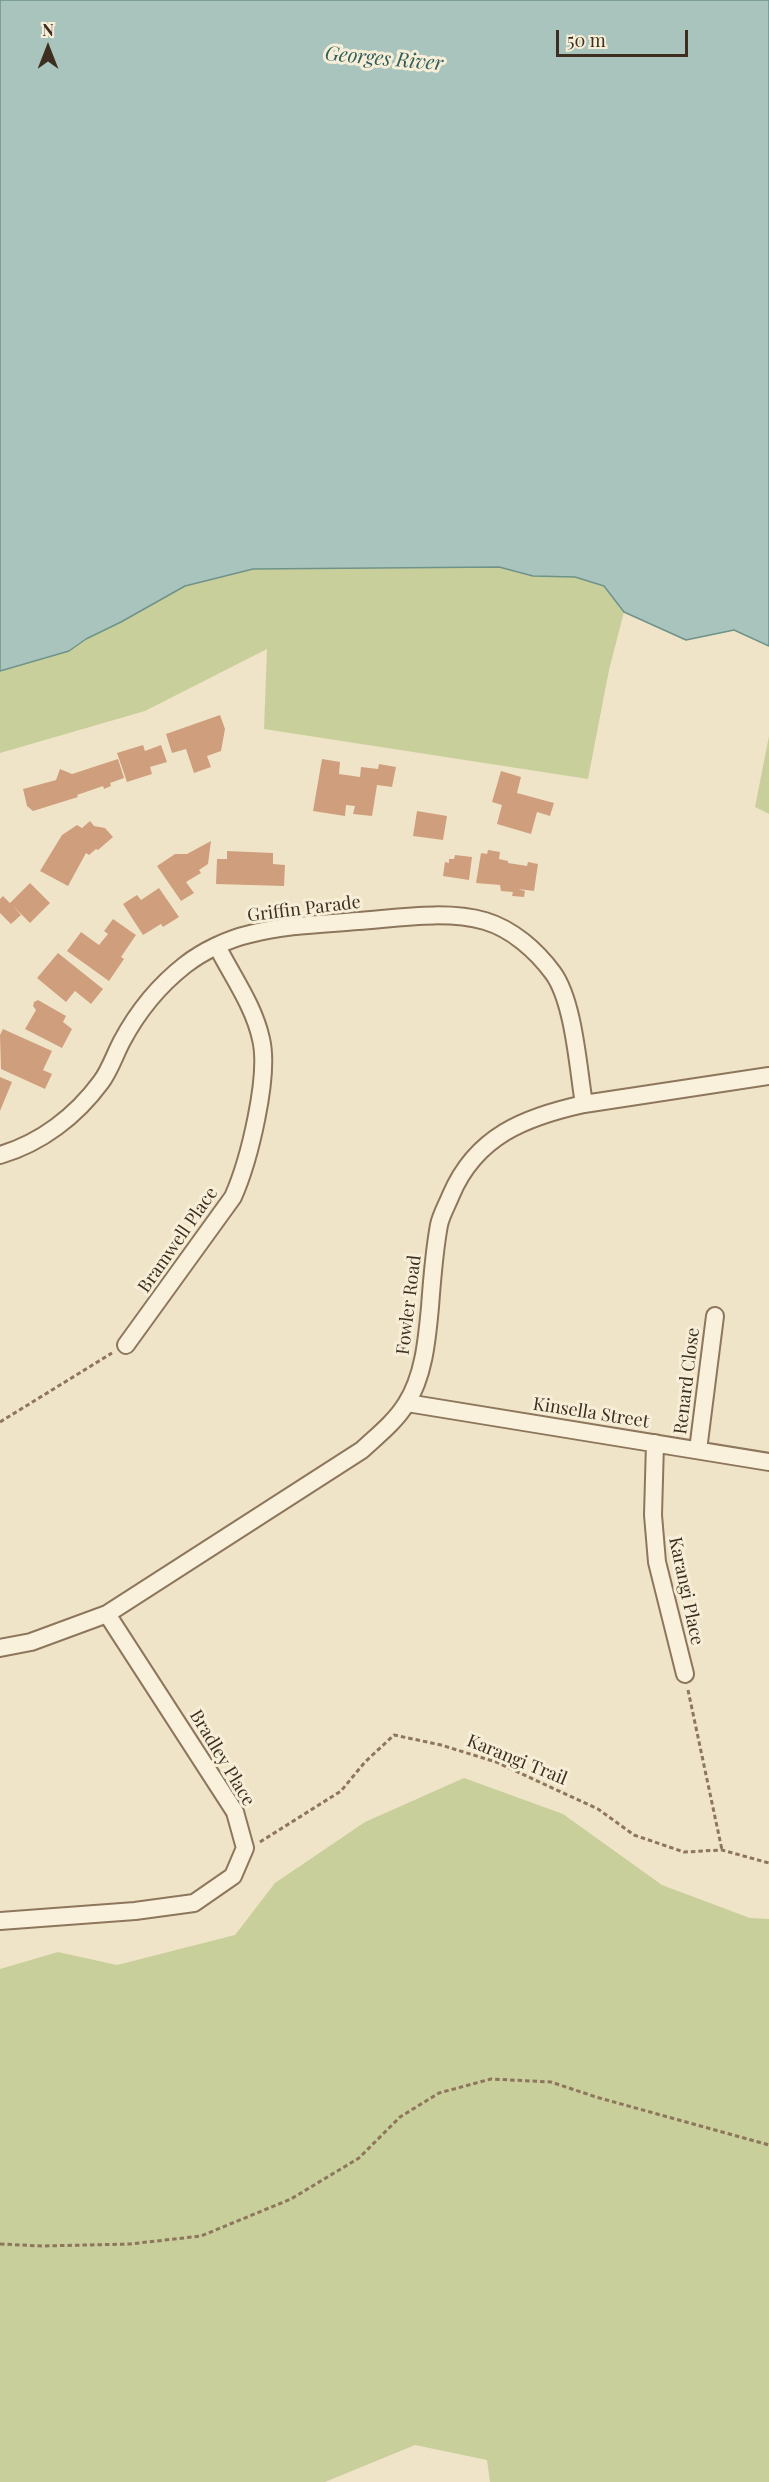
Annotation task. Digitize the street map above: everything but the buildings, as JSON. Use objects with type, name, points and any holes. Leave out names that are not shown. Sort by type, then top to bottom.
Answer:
[{"type":"street","name":"Griffin Parade","points":[[0,1155],[45,1135],[82,1105],[103,1080],[121,1042],[148,998],[188,963],[217,946],[248,934],[272,929],[401,918],[464,917],[485,921],[505,930],[517,937],[540,958],[554,975],[562,991],[584,1104]]},
{"type":"street","name":"Bramwell Place","points":[[126,1345],[233,1197],[241,1181],[250,1146],[257,1112],[264,1051],[250,1009],[217,946]]},
{"type":"street","name":"Fowler Road","points":[[0,1648],[31,1642],[107,1614],[362,1450],[382,1431],[407,1403],[419,1372],[427,1338],[440,1223],[460,1176],[481,1150],[505,1130],[554,1111],[584,1104],[769,1076]]},
{"type":"street","name":"Renard Close","points":[[698,1450],[715,1316]]},
{"type":"street","name":"Kinsella Street","points":[[407,1403],[769,1462]]},
{"type":"street","name":"Karangi Place","points":[[655,1443],[653,1515],[657,1562],[685,1674]]},
{"type":"street","name":"Bradley Place","points":[[107,1614],[235,1812],[245,1848]]},
{"type":"street","points":[[0,1921],[135,1911],[194,1903],[233,1876],[245,1848]]},
{"type":"path","points":[[0,1422],[126,1345]]},
{"type":"path","points":[[685,1674],[722,1850]]},
{"type":"path","name":"Karangi Trail","points":[[245,1848],[265,1840],[341,1791],[365,1762],[394,1735],[441,1745],[496,1762],[598,1809],[634,1835],[684,1852],[722,1850],[769,1863]]},
{"type":"path","points":[[0,2244],[42,2246],[130,2244],[201,2236],[300,2193],[359,2158],[400,2117],[439,2093],[491,2079],[551,2082],[596,2097],[769,2145]]},
{"type":"green space","points":[[499,567],[533,576],[575,576],[604,586],[624,612],[609,670],[588,779],[264,729],[267,649],[145,711],[0,753],[0,671],[69,651],[86,639],[185,586],[253,569]]},
{"type":"green space","points":[[769,736],[769,814],[755,807]]},
{"type":"green space","points":[[464,1778],[563,1814],[662,1885],[750,1918],[769,1919],[769,2482],[490,2482],[487,2460],[415,2445],[325,2482],[0,2482],[0,1969],[58,1952],[117,1965],[235,1935],[275,1883],[365,1822]]},
{"type":"water","name":"Georges River","points":[[0,0],[769,0],[769,646],[734,630],[686,640],[624,612],[604,586],[575,577],[533,576],[499,567],[253,569],[185,586],[86,639],[69,651],[0,671]]}]
